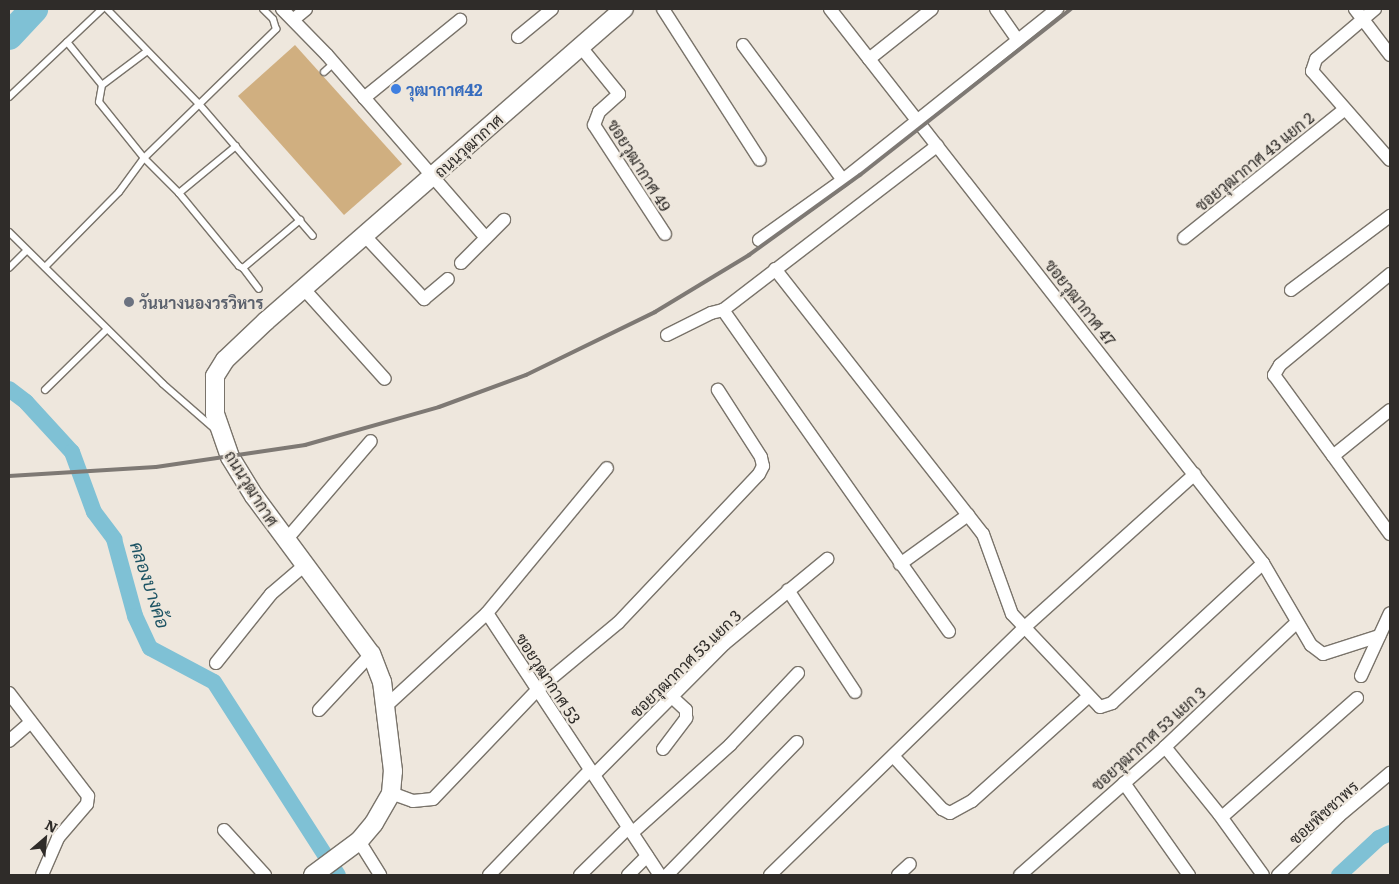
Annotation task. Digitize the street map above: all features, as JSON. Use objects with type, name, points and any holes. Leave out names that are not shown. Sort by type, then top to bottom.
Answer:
[{"type":"main road","name":"ถนนวุฒากาศ","points":[[318,872],[359,841],[374,823],[392,793],[393,771],[382,682],[371,654],[254,496],[230,457],[215,414],[214,376],[225,360],[303,288],[432,178],[621,10]]},
{"type":"street","points":[[282,9],[334,63],[486,238]]},
{"type":"street","points":[[293,20],[306,9]]},
{"type":"street","points":[[518,37],[552,9]]},
{"type":"street","points":[[663,9],[760,160]]},
{"type":"street","name":"ซอยวุฒากาศ 47","points":[[830,9],[1263,563],[1310,645],[1323,654],[1380,636]]},
{"type":"street","points":[[869,59],[932,9]]},
{"type":"street","points":[[996,9],[1018,40]]},
{"type":"street","points":[[759,240],[843,180],[1056,9]]},
{"type":"street","points":[[1355,9],[1390,55]]},
{"type":"street","points":[[1375,9],[1316,59],[1312,71],[1390,160]]},
{"type":"street","points":[[364,98],[460,20]]},
{"type":"street","points":[[743,45],[843,180]]},
{"type":"street","name":"ซอยวุฒากาศ 49","points":[[580,46],[619,94],[600,112],[594,126],[665,234]]},
{"type":"street","name":"ซอยวุฒากาศ 43 แยก 2","points":[[1184,238],[1345,109]]},
{"type":"street","points":[[667,335],[711,313],[723,310],[937,146]]},
{"type":"street","points":[[1291,290],[1390,216]]},
{"type":"street","points":[[461,263],[504,220]]},
{"type":"street","points":[[364,235],[424,299],[428,299],[448,279]]},
{"type":"street","points":[[775,269],[983,534],[1007,607],[1100,707],[1112,703],[1263,563]]},
{"type":"street","points":[[1390,274],[1280,364],[1275,378],[1390,534]]},
{"type":"street","points":[[303,288],[386,379]]},
{"type":"street","points":[[723,310],[949,632]]},
{"type":"street","points":[[392,793],[413,801],[433,799],[537,690],[618,623],[758,474],[763,466],[761,457],[718,390]]},
{"type":"street","points":[[1333,456],[1390,410]]},
{"type":"street","points":[[286,540],[371,441]]},
{"type":"street","points":[[386,706],[487,613],[607,468]]},
{"type":"street","points":[[770,875],[894,757],[1026,626],[1195,474]]},
{"type":"street","points":[[900,564],[968,515]]},
{"type":"street","name":"ซอยวุฒากาศ 53 แยก 3","points":[[489,875],[724,644],[827,559]]},
{"type":"street","points":[[216,663],[271,594],[305,565]]},
{"type":"street","points":[[788,590],[855,692]]},
{"type":"street","name":"ซอยวุฒากาศ 53","points":[[487,613],[660,875]]},
{"type":"street","points":[[1361,676],[1390,613]]},
{"type":"street","name":"ซอยวุฒากาศ 53 แยก 3","points":[[1020,875],[1165,747],[1296,623]]},
{"type":"street","points":[[319,710],[371,654]]},
{"type":"street","points":[[580,875],[730,745],[798,673]]},
{"type":"street","points":[[9,693],[88,796],[87,804],[58,838],[42,875]]},
{"type":"street","points":[[894,757],[942,809],[950,813],[972,801],[1088,696]]},
{"type":"street","points":[[663,749],[686,718],[686,710],[672,697]]},
{"type":"street","points":[[1222,817],[1357,698]]},
{"type":"street","points":[[9,741],[31,722]]},
{"type":"street","points":[[667,875],[797,742]]},
{"type":"street","points":[[1165,747],[1222,817],[1263,875]]},
{"type":"street","name":"ซอยพิชชาพร","points":[[1278,875],[1339,816],[1390,773]]},
{"type":"street","points":[[1124,783],[1189,875]]},
{"type":"street","points":[[224,830],[265,875]]},
{"type":"street","points":[[359,841],[380,875]]},
{"type":"street","points":[[628,875],[647,856]]},
{"type":"street","points":[[898,875],[910,864]]},
{"type":"lane","points":[[9,97],[102,9]]},
{"type":"lane","points":[[107,9],[146,52],[199,104],[314,236]]},
{"type":"lane","points":[[45,267],[119,192],[144,158],[276,29],[273,19],[263,9]]},
{"type":"lane","points":[[67,42],[102,85]]},
{"type":"lane","points":[[146,52],[102,85],[99,102],[144,158],[179,193],[259,289]]},
{"type":"lane","points":[[324,72],[334,63]]},
{"type":"lane","points":[[179,193],[236,146]]},
{"type":"lane","points":[[243,268],[300,220]]},
{"type":"lane","points":[[9,232],[26,251],[45,267],[163,384],[222,434]]},
{"type":"lane","points":[[9,268],[26,251]]},
{"type":"lane","points":[[44,390],[107,329]]},
{"type":"building","points":[[295,45],[402,164],[344,215],[238,96]]},
{"type":"waterway","points":[[9,36],[34,9]]},
{"type":"waterway","name":"คลองบางค้อ","points":[[9,389],[26,402],[72,452],[94,512],[114,539],[135,616],[150,648],[214,682],[338,875]]},
{"type":"waterway","points":[[1339,875],[1379,838],[1390,833]]},
{"type":"railway","points":[[9,476],[156,467],[305,445],[439,407],[526,375],[655,312],[749,255],[860,175],[1071,9]]},
{"type":"place","name":"วุฒากาศ42","points":[[396,89]]},
{"type":"place","name":"วันนางนองวรวิหาร","points":[[129,302]]}]
